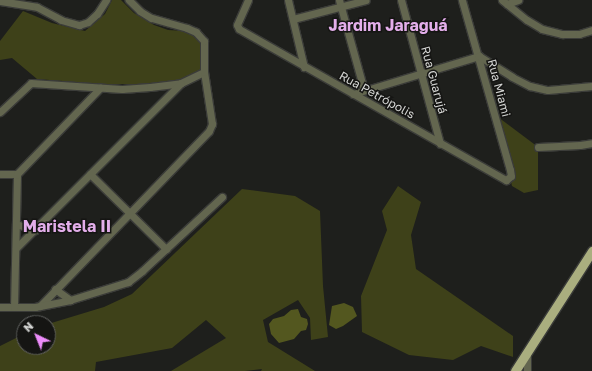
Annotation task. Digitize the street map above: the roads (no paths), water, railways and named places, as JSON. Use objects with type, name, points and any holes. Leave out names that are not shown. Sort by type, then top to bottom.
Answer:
[{"type":"main road","points":[[515,371],[527,355],[592,251]]},
{"type":"street","points":[[0,1],[37,7],[61,20],[79,25],[88,22],[98,14],[106,0]]},
{"type":"street","points":[[40,306],[129,212],[209,131],[212,124],[204,72],[204,42],[196,32],[151,18],[140,11],[129,0]]},
{"type":"street","name":"Rua Petrópolis","points":[[248,0],[238,27],[304,67],[506,180]]},
{"type":"street","points":[[288,0],[304,67]]},
{"type":"street","points":[[293,19],[340,3],[366,0]]},
{"type":"street","name":"Rua Guarujá","points":[[401,0],[440,144]]},
{"type":"street","name":"Rua Miami","points":[[462,0],[510,170],[511,176],[506,180]]},
{"type":"street","points":[[504,2],[518,0]]},
{"type":"street","points":[[504,2],[527,20],[542,29],[562,34],[579,34],[592,30]]},
{"type":"street","points":[[340,3],[364,90]]},
{"type":"street","points":[[353,94],[479,56],[512,77],[530,86],[548,90],[592,86]]},
{"type":"street","points":[[0,112],[31,83],[100,88],[150,87],[181,83],[204,72]]},
{"type":"street","points":[[16,248],[181,83]]},
{"type":"street","points":[[14,307],[17,174],[100,88]]},
{"type":"street","points":[[538,147],[592,143]]},
{"type":"street","points":[[0,174],[17,174]]},
{"type":"street","points":[[90,174],[166,249]]},
{"type":"street","points":[[0,307],[30,308],[70,300],[128,282],[142,271],[222,197]]},
{"type":"street","points":[[16,224],[35,230]]},
{"type":"street","points":[[55,289],[70,300]]},
{"type":"street","points":[[527,355],[527,371]]},
{"type":"district","name":"Jardim Jaraguá","points":[[388,25]]},
{"type":"district","name":"Maristela II","points":[[67,226]]}]
